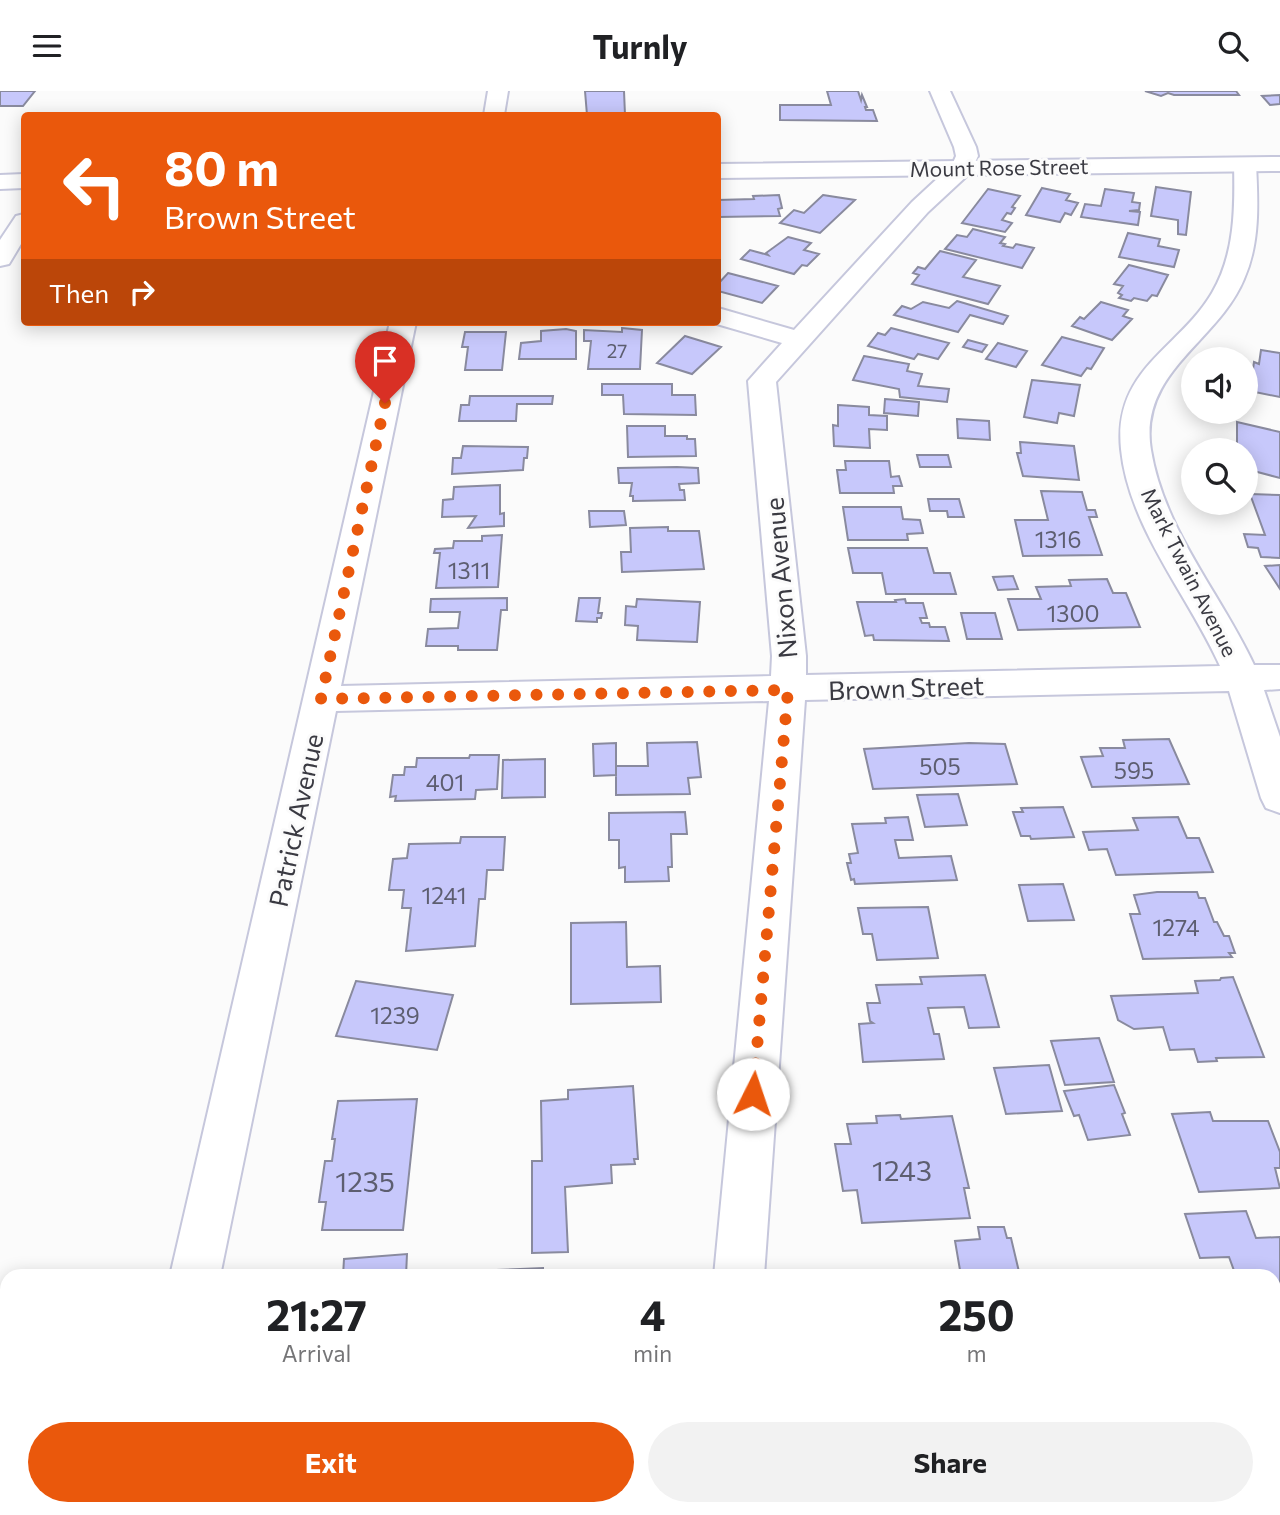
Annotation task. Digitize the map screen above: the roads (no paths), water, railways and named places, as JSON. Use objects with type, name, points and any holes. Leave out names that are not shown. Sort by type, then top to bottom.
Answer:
[{"type":"street","points":[[494,112],[498,91]]},
{"type":"street","points":[[940,91],[965,147],[967,156],[962,168]]},
{"type":"street","name":"Mark Twain Avenue","points":[[1245,164],[1245,229],[1233,277],[1211,312],[1158,370],[1146,389],[1136,415],[1137,443],[1142,475],[1150,499],[1222,633],[1242,678],[1280,798]]},
{"type":"street","name":"Mount Rose Street","points":[[721,171],[1280,164]]},
{"type":"street","name":"Nixon Avenue","points":[[740,1269],[788,690],[786,631],[762,380],[920,207],[962,168]]},
{"type":"street","points":[[0,182],[21,181]]},
{"type":"street","points":[[0,259],[21,226]]},
{"type":"street","points":[[721,317],[799,340]]},
{"type":"street","name":"Patrick Avenue","points":[[197,1269],[402,326]]},
{"type":"street","name":"Brown Street","points":[[321,699],[1280,677]]}]
